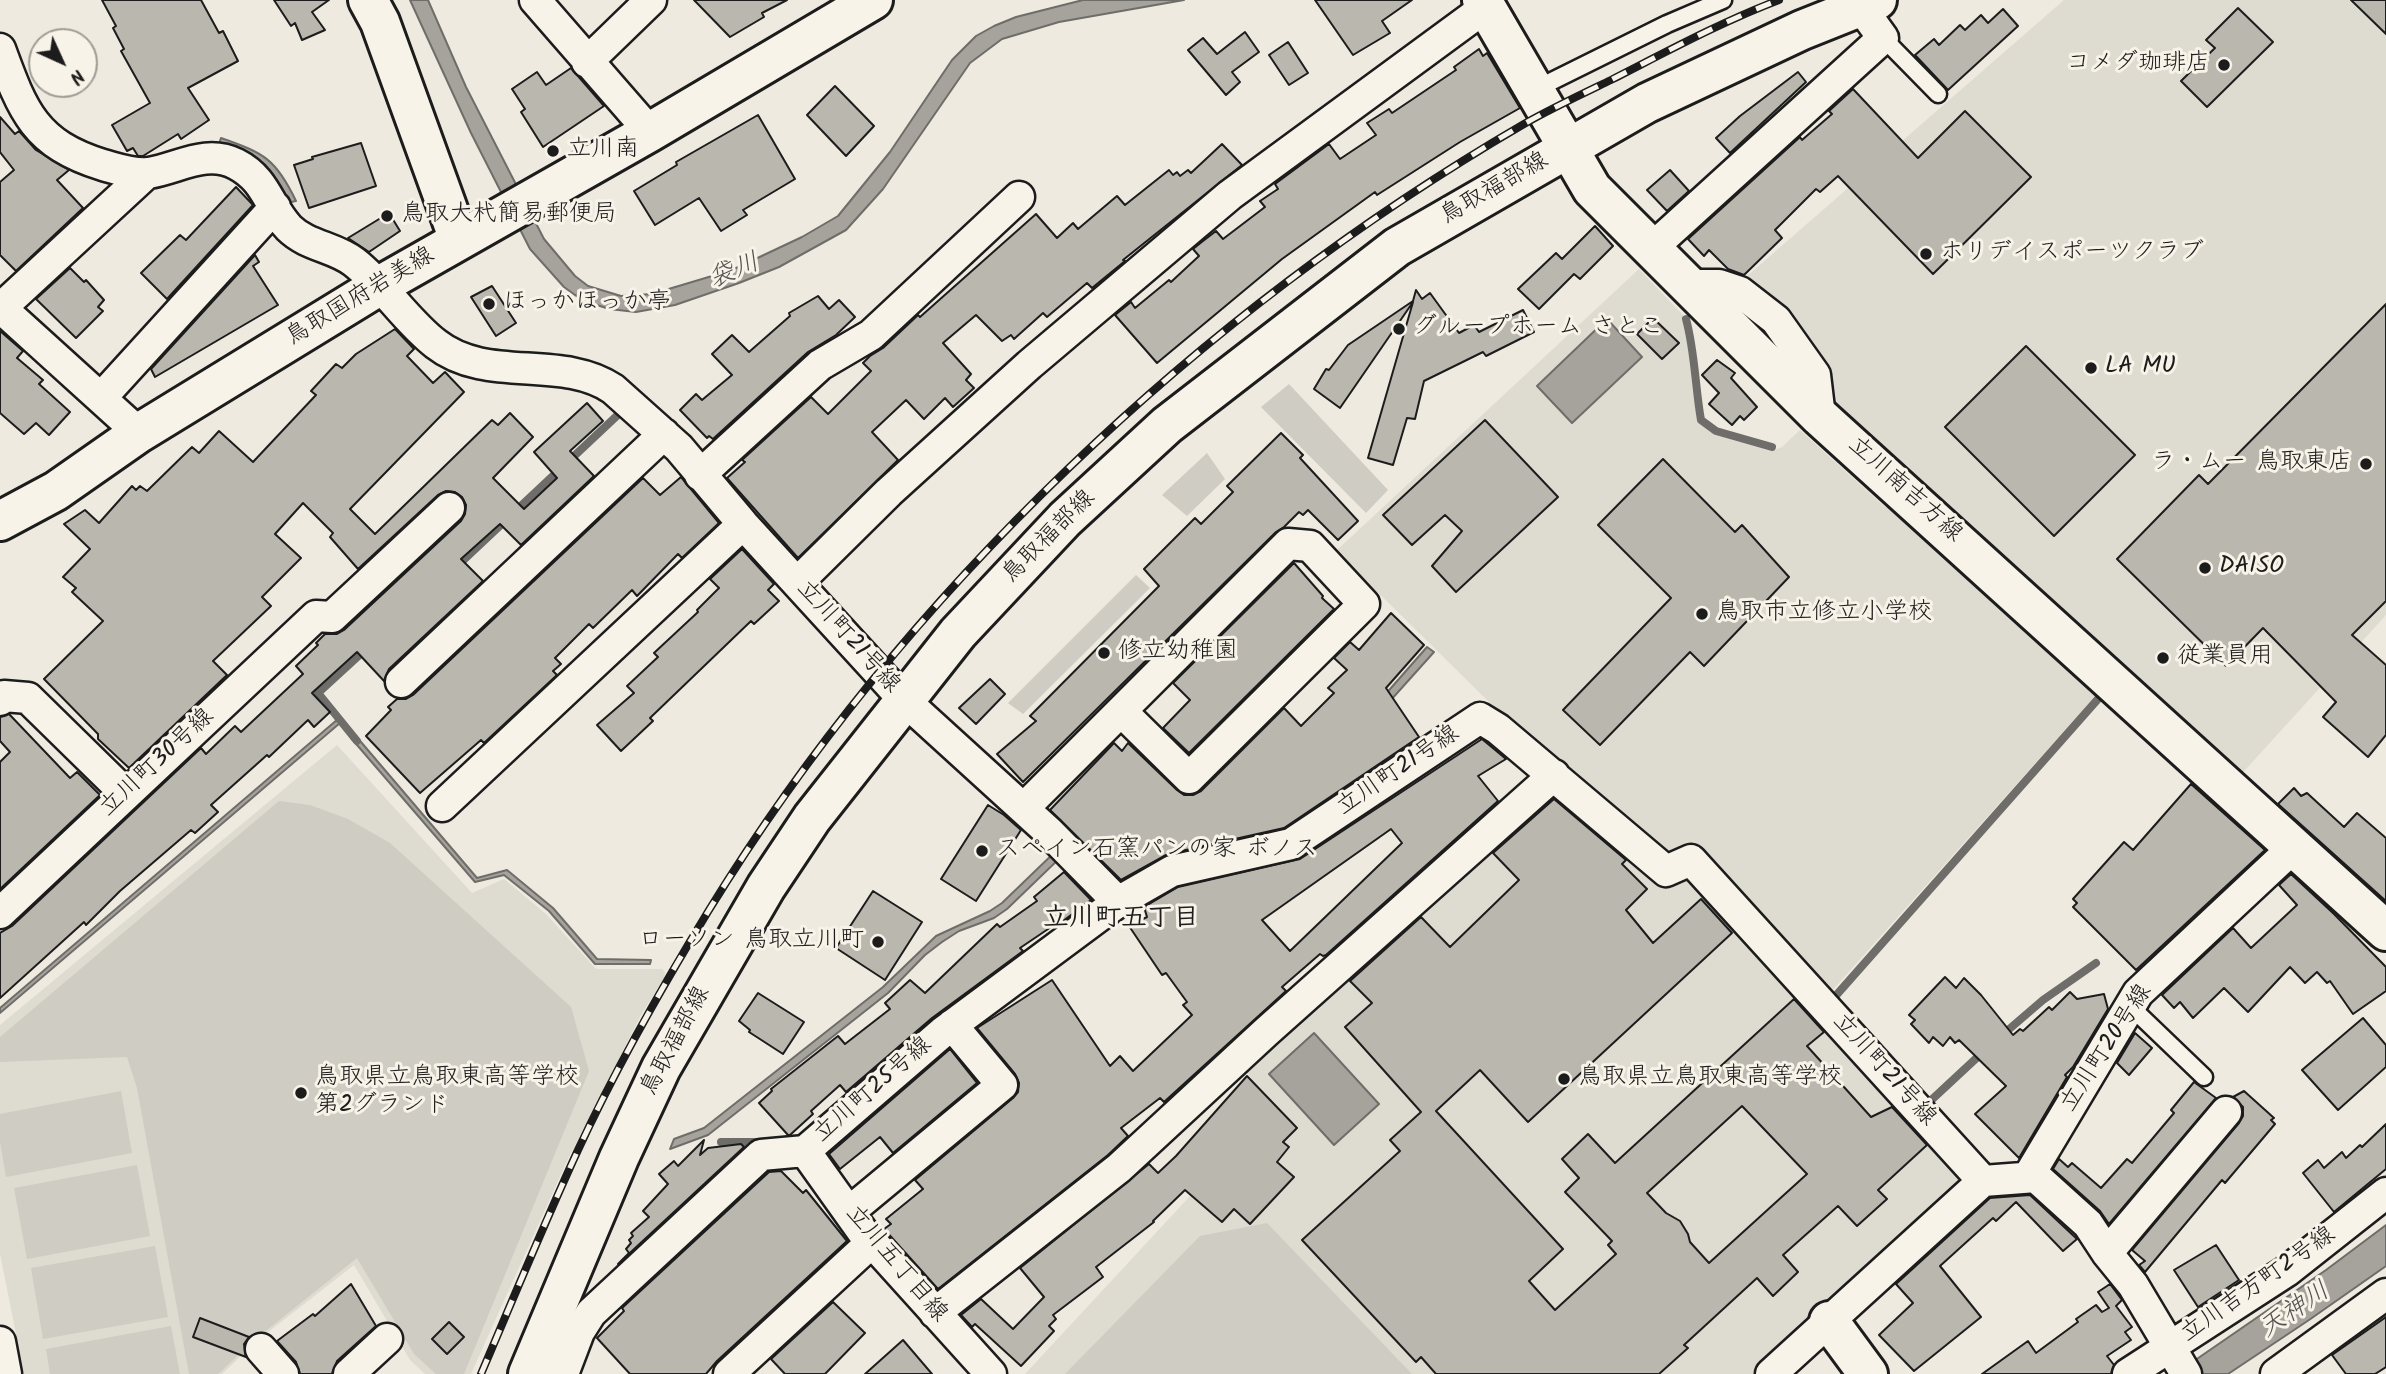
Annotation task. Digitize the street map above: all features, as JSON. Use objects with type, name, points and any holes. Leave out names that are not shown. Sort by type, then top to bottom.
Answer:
[{"type":"main road","points":[[369,0],[380,22],[459,240]]},
{"type":"main road","name":"鳥取国府岩美線","points":[[0,521],[56,491],[139,433],[379,286],[650,132],[873,0]]},
{"type":"main road","name":"鳥取福部線","points":[[528,1374],[619,1158],[668,1056],[713,975],[774,875],[812,818],[958,633],[1065,519],[1167,425],[1397,247],[1647,103],[1802,30],[1869,3]]},
{"type":"main road","name":"立川南吉方線","points":[[1484,4],[1592,189],[1820,416],[2386,931]]},
{"type":"main road","points":[[1829,1321],[1868,1374]]},
{"type":"street","points":[[535,0],[650,132]]},
{"type":"street","points":[[587,62],[651,0]]},
{"type":"street","points":[[1652,248],[1883,38],[1869,3]]},
{"type":"street","points":[[797,583],[889,492],[1029,365],[1230,195],[1484,4]]},
{"type":"street","points":[[0,50],[9,107],[34,124],[54,144],[80,158],[127,172],[147,173]]},
{"type":"street","name":"立川町21号線","points":[[147,173],[192,160],[215,158],[232,162],[258,180],[287,226],[297,234],[354,261],[437,344],[457,356],[473,363],[579,374],[604,382],[664,434],[693,464],[743,524],[904,700],[1024,808],[1118,902],[1172,871],[1291,844],[1480,718],[1498,729],[1554,775],[1666,871],[1691,860],[1983,1181]]},
{"type":"street","points":[[139,433],[0,307],[147,173]]},
{"type":"street","points":[[700,475],[820,365],[871,335],[1020,197]]},
{"type":"street","points":[[101,398],[275,208]]},
{"type":"street","points":[[401,682],[664,434]]},
{"type":"street","name":"立川町30号線","points":[[0,913],[316,616],[332,617],[449,508]]},
{"type":"street","points":[[442,806],[743,524]]},
{"type":"street","points":[[1024,808],[1121,711],[1288,544],[1310,546],[1364,604],[1189,778],[1121,711]]},
{"type":"street","points":[[0,700],[4,696],[28,698],[126,794]]},
{"type":"street","points":[[935,1313],[1119,1168],[1266,1032],[1554,775]]},
{"type":"street","name":"立川町20号線","points":[[2028,1177],[2138,993],[2294,847]]},
{"type":"street","name":"立川町25号線","points":[[563,1374],[579,1332],[592,1313],[761,1155],[805,1151],[952,1025],[1118,902]]},
{"type":"street","points":[[849,1212],[1002,1085],[952,1025]]},
{"type":"street","points":[[2107,1253],[2226,1112]]},
{"type":"street","name":"立川五丁目線","points":[[805,1151],[872,1242],[991,1374]]},
{"type":"street","points":[[1771,1374],[1983,1181],[2028,1177],[2036,1177],[2088,1224],[2133,1285],[2177,1359]]},
{"type":"street","name":"立川吉方町2号線","points":[[2129,1374],[2177,1359],[2386,1192]]},
{"type":"street","points":[[729,1374],[872,1242]]},
{"type":"street","points":[[2276,1374],[2386,1294]]},
{"type":"street","points":[[349,1374],[387,1339]]},
{"type":"street","points":[[0,1342],[6,1374]]},
{"type":"street","points":[[261,1349],[284,1374]]},
{"type":"lane","points":[[1534,90],[1667,24],[1723,0]]},
{"type":"lane","points":[[1883,38],[1938,94]]},
{"type":"lane","points":[[2130,1006],[2204,1077]]},
{"type":"shaded area","name":"LA MU","points":[[2064,0],[2386,0],[2386,615],[2237,779],[1869,439],[1723,297]]},
{"type":"shaded area","name":"鳥取市立修立小学校","points":[[1639,269],[1683,315],[1690,338],[1692,387],[1698,423],[1728,438],[1774,450],[1782,447],[1800,430],[2096,695],[1830,993],[1694,848],[1666,854],[1490,703],[1336,551]]},
{"type":"shaded area","points":[[1289,384],[1388,490],[1366,513],[1261,407]]},
{"type":"shaded area","points":[[1207,453],[1225,479],[1187,516],[1162,495]]},
{"type":"shaded area","points":[[1136,575],[1150,588],[1023,714],[1008,703]]},
{"type":"shaded area","name":"鳥取県立鳥取東高等学校 第2グランド","points":[[337,745],[472,893],[504,879],[546,914],[596,969],[662,969],[665,972],[567,1161],[471,1374],[425,1374],[410,1360],[354,1265],[258,1340],[222,1374],[24,1374],[0,1254],[0,1025]]},
{"type":"shaded area","name":"鳥取県立鳥取東高等学校","points":[[1550,789],[1688,873],[1961,1173],[1964,1183],[1755,1374],[1025,1374],[1229,1154],[1265,1101],[1245,1068]]},
{"type":"shaded area","name":"鳥取県立鳥取東高等学校 第2グランド","points":[[279,801],[310,805],[348,819],[390,843],[571,1007],[589,1071],[464,1374],[436,1374],[414,1354],[357,1258],[257,1338],[218,1374],[189,1374],[137,1088],[127,1057],[0,1062],[0,1037]]},
{"type":"shaded area","points":[[121,1091],[132,1153],[6,1177],[0,1142],[0,1114]]},
{"type":"shaded area","points":[[137,1165],[150,1236],[27,1259],[14,1188]]},
{"type":"shaded area","points":[[1267,1223],[1412,1374],[1065,1374],[1200,1236]]},
{"type":"shaded area","points":[[155,1246],[168,1317],[43,1339],[31,1268]]},
{"type":"shaded area","points":[[171,1326],[180,1374],[50,1374],[46,1349]]},
{"type":"water","name":"袋川","points":[[410,0],[428,0],[466,87],[544,239],[575,276],[588,286],[621,296],[652,294],[732,270],[802,237],[838,216],[890,152],[952,60],[976,36],[994,26],[1016,17],[1083,0],[1184,0],[1059,22],[1002,39],[970,63],[883,189],[846,230],[779,267],[739,283],[675,305],[636,312],[609,309],[575,295],[564,287],[530,249],[471,133]]},
{"type":"water","points":[[221,138],[248,148],[267,159],[282,176],[296,201],[286,203],[217,149]]},
{"type":"water","points":[[1607,319],[1642,357],[1572,423],[1537,386]]},
{"type":"water","points":[[1427,647],[1434,652],[1355,740],[1111,825],[1075,844],[1070,838],[1123,812],[1347,738]]},
{"type":"water","points":[[338,719],[340,723],[0,1013],[0,1008]]},
{"type":"water","points":[[351,735],[355,735],[477,878],[507,870],[553,908],[597,959],[651,960],[650,964],[595,964],[549,911],[504,875],[475,882]]},
{"type":"water","points":[[1058,849],[1064,854],[1007,909],[994,918],[959,931],[942,942],[925,955],[888,993],[708,1135],[670,1149],[674,1139],[704,1128],[883,987],[936,936],[1002,903]]},
{"type":"water","points":[[1314,1033],[1379,1104],[1334,1145],[1269,1074]]},
{"type":"water","name":"天神川","points":[[2386,1225],[2386,1266],[2228,1374],[2175,1374],[2326,1270]]},
{"type":"building","points":[[102,0],[201,0],[219,33],[223,31],[238,61],[188,88],[209,120],[181,139],[178,134],[143,156],[138,156],[133,148],[127,151],[112,125],[150,103],[121,51],[124,49],[113,28],[116,26]]},
{"type":"building","points":[[274,0],[329,0],[312,12],[325,30],[302,40],[295,23],[291,26]]},
{"type":"building","points":[[694,0],[787,0],[762,13],[764,17],[730,37]]},
{"type":"building","points":[[1315,0],[1412,0],[1382,21],[1390,33],[1353,55]]},
{"type":"building","points":[[2351,0],[2386,0],[2386,34]]},
{"type":"building","name":"コメダ珈琲店","points":[[2238,8],[2273,42],[2207,107],[2181,81],[2215,48],[2206,40]]},
{"type":"building","points":[[2003,9],[2018,26],[1948,90],[1915,55],[1934,39],[1939,45],[1960,25],[1965,30],[1981,15],[1988,23]]},
{"type":"building","points":[[1245,32],[1259,52],[1232,72],[1240,82],[1226,95],[1188,50],[1203,38],[1217,54]]},
{"type":"building","points":[[1288,42],[1308,73],[1289,85],[1269,55]]},
{"type":"building","points":[[1479,49],[1483,56],[1487,53],[1520,108],[1460,142],[1377,195],[1375,192],[1282,259],[1157,363],[1115,315],[1131,302],[1135,308],[1169,280],[1171,282],[1199,256],[1193,249],[1216,231],[1223,239],[1265,207],[1260,201],[1278,189],[1275,184],[1329,144],[1340,159],[1376,135],[1367,123],[1389,109],[1392,113],[1456,70],[1454,67]]},
{"type":"building","points":[[571,68],[604,106],[543,147],[521,112],[525,109],[512,89],[537,72],[546,85]]},
{"type":"building","points":[[1798,72],[1806,82],[1730,153],[1716,138]]},
{"type":"building","points":[[835,86],[874,126],[846,156],[807,115]]},
{"type":"building","points":[[1853,89],[1918,158],[1965,111],[2031,177],[1933,274],[1838,176],[1820,192],[1816,189],[1775,230],[1782,238],[1744,275],[1728,269],[1709,250],[1704,256],[1688,239],[1800,137],[1802,140],[1832,114],[1829,111]]},
{"type":"building","points":[[758,115],[795,179],[743,210],[747,215],[721,231],[699,198],[655,225],[634,191],[677,165],[676,162]]},
{"type":"building","points":[[0,117],[15,134],[19,131],[36,150],[69,170],[57,180],[83,208],[16,271],[0,255],[0,182],[14,170],[0,152]]},
{"type":"building","points":[[361,143],[376,186],[309,208],[294,165]]},
{"type":"building","points":[[1222,144],[1242,165],[1092,288],[1087,283],[1047,317],[1043,313],[1014,339],[1011,335],[1002,341],[976,315],[943,343],[971,374],[966,380],[974,388],[953,407],[945,398],[924,419],[906,400],[872,432],[898,460],[798,558],[727,478],[745,462],[742,460],[811,397],[828,414],[871,371],[863,363],[870,356],[883,348],[918,315],[920,317],[1036,214],[1057,238],[1073,223],[1078,229],[1117,196],[1125,205],[1169,170],[1173,175],[1177,172],[1180,176],[1188,170],[1191,173]]},
{"type":"building","points":[[1670,170],[1689,191],[1667,211],[1647,190]]},
{"type":"building","points":[[236,187],[253,205],[167,299],[141,273],[180,235],[186,240]]},
{"type":"building","points":[[389,213],[400,231],[369,252],[348,238]]},
{"type":"building","points":[[1595,226],[1613,246],[1580,279],[1574,274],[1539,309],[1518,289],[1556,253],[1562,259]]},
{"type":"building","points":[[255,255],[259,262],[253,266],[278,305],[155,377],[151,369]]},
{"type":"building","points":[[70,268],[84,282],[86,280],[104,300],[98,307],[103,311],[76,338],[36,299]]},
{"type":"building","points":[[492,286],[516,323],[496,336],[471,297]]},
{"type":"building","points":[[1416,290],[1422,299],[1430,293],[1459,333],[1474,325],[1479,332],[1523,310],[1534,332],[1486,356],[1483,352],[1424,381],[1415,419],[1407,418],[1393,465],[1368,458],[1413,302],[1340,408],[1314,389],[1326,369],[1329,370],[1348,345],[1413,301]]},
{"type":"building","points":[[818,296],[829,309],[839,300],[855,317],[836,335],[808,352],[713,439],[709,436],[707,438],[680,410],[696,394],[702,400],[732,375],[712,354],[732,335],[749,352],[790,316],[789,313]]},
{"type":"building","points":[[2386,304],[2386,601],[2352,635],[2386,665],[2386,735],[2368,757],[2323,717],[2336,702],[2263,628],[2226,666],[2117,559],[2199,475],[2208,484]]},
{"type":"building","points":[[1653,318],[1679,343],[1662,359],[1637,334]]},
{"type":"building","points":[[395,329],[414,349],[407,356],[433,383],[445,372],[464,392],[350,509],[375,534],[492,420],[498,425],[510,413],[533,437],[493,478],[524,509],[557,478],[534,452],[587,403],[603,421],[570,451],[594,476],[521,545],[500,524],[461,559],[483,581],[389,669],[384,681],[357,652],[312,693],[330,712],[314,727],[308,720],[269,757],[267,755],[211,805],[218,812],[195,833],[191,830],[0,998],[0,933],[12,926],[201,748],[206,754],[235,726],[241,732],[303,674],[296,666],[318,645],[316,643],[325,634],[337,634],[344,630],[461,521],[466,505],[462,497],[455,492],[446,491],[438,495],[358,569],[330,537],[333,533],[303,503],[275,534],[301,558],[262,597],[271,606],[213,661],[227,675],[129,768],[98,739],[98,734],[44,679],[103,621],[72,592],[76,588],[63,577],[90,549],[64,524],[85,510],[99,523],[132,486],[136,490],[140,486],[147,491],[192,447],[199,453],[219,431],[253,462],[316,395],[311,391],[336,364],[342,368],[356,354]]},
{"type":"building","points":[[0,331],[23,351],[17,358],[43,380],[39,384],[70,412],[49,435],[36,423],[24,434],[0,413]]},
{"type":"building","points":[[2026,346],[2135,455],[2054,536],[1945,427]]},
{"type":"building","points":[[1717,360],[1735,373],[1731,378],[1757,407],[1744,420],[1740,416],[1732,425],[1709,404],[1719,393],[1702,375]]},
{"type":"building","points":[[1485,420],[1558,497],[1456,592],[1432,566],[1462,531],[1445,515],[1412,545],[1383,515]]},
{"type":"building","points":[[1281,433],[1303,455],[1300,458],[1358,521],[1338,540],[1308,510],[1303,515],[1299,512],[1023,782],[997,754],[1036,721],[1030,716],[1159,586],[1144,569],[1195,518],[1201,524],[1233,492],[1227,486]]},
{"type":"building","points":[[1663,459],[1735,532],[1742,525],[1789,577],[1704,666],[1690,652],[1600,745],[1563,710],[1671,598],[1598,525]]},
{"type":"building","points":[[681,477],[719,523],[682,558],[678,554],[637,596],[632,590],[593,628],[589,624],[555,658],[561,664],[553,671],[557,675],[484,743],[481,740],[420,793],[366,736],[391,710],[388,707],[397,699],[406,699],[413,695],[643,478],[660,495]]},
{"type":"building","points":[[742,549],[774,584],[768,590],[779,601],[754,624],[751,621],[650,718],[653,721],[621,751],[597,725],[634,693],[627,686],[658,657],[654,653],[698,612],[719,588],[710,579]]},
{"type":"building","points":[[1294,563],[1334,609],[1189,753],[1163,728],[1190,700],[1173,683]]},
{"type":"building","points":[[1391,613],[1424,645],[1386,688],[1419,737],[1284,828],[1168,854],[1121,880],[1050,810],[1114,743],[1122,751],[1128,743],[1184,795],[1201,791],[1284,708],[1301,726],[1334,693],[1328,688],[1347,670],[1334,658],[1350,642],[1359,650]]},
{"type":"building","points":[[990,679],[1005,694],[976,724],[959,708]]},
{"type":"building","points":[[9,714],[70,778],[77,772],[100,795],[0,889],[0,762],[10,752],[0,741],[0,717]]},
{"type":"building","points":[[1482,739],[1506,759],[1478,776],[1498,801],[1326,955],[1320,954],[1282,987],[1286,991],[1164,1102],[1160,1098],[1121,1128],[1128,1136],[1108,1155],[938,1289],[884,1229],[891,1224],[886,1219],[923,1189],[915,1180],[1018,1092],[1019,1083],[1015,1074],[977,1028],[1052,980],[1110,1066],[1120,1056],[1133,1071],[1192,1015],[1183,1005],[1187,1002],[1166,973],[1162,975],[1129,926],[1147,917],[1144,907],[1178,887],[1300,859]],"holes":[[[1391,829],[1402,843],[1290,951],[1262,920]]]},
{"type":"building","points":[[2191,784],[2265,850],[2136,970],[2073,907],[2077,903],[2073,899],[2124,842],[2133,850]]},
{"type":"building","points":[[2294,788],[2301,796],[2307,793],[2344,827],[2357,813],[2386,838],[2386,901],[2278,804]]},
{"type":"building","points":[[1554,799],[1626,860],[1622,864],[1647,889],[1626,910],[1653,943],[1701,899],[1732,933],[1528,1122],[1480,1070],[1436,1111],[1563,1249],[1529,1281],[1555,1310],[1616,1254],[1608,1245],[1612,1241],[1565,1192],[1579,1178],[1562,1159],[1588,1134],[1615,1163],[1794,999],[1824,1032],[1807,1046],[1871,1117],[1892,1107],[1927,1145],[1878,1190],[1887,1199],[1857,1226],[1838,1206],[1783,1255],[1798,1272],[1773,1296],[1757,1278],[1684,1345],[1688,1348],[1659,1374],[1436,1374],[1421,1357],[1416,1362],[1302,1240],[1400,1151],[1390,1140],[1421,1112],[1345,1027],[1372,1003],[1350,981],[1421,917],[1450,947],[1519,880],[1493,853]],"holes":[[[1742,1106],[1807,1174],[1709,1263],[1690,1242],[1680,1221],[1666,1213],[1647,1193]]]},
{"type":"building","points":[[988,805],[1021,830],[976,901],[941,879]]},
{"type":"building","points":[[1064,872],[1091,900],[1020,948],[1023,951],[932,1018],[846,1092],[840,1085],[811,1111],[813,1114],[790,1135],[759,1103],[771,1089],[838,1036],[845,1044],[890,1009],[885,1003],[910,980],[925,993],[997,924],[1000,927],[1037,901],[1034,897]]},
{"type":"building","points":[[2291,874],[2386,967],[2386,991],[2353,1014],[2330,981],[2327,983],[2317,972],[2305,983],[2290,967],[2248,1012],[2224,988],[2193,1018],[2180,1002],[2174,1008],[2162,995],[2233,928],[2251,948],[2297,905],[2279,885]]},
{"type":"building","points":[[873,891],[922,922],[885,980],[836,948]]},
{"type":"building","points":[[1945,977],[1956,988],[1964,978],[2013,1035],[2020,1029],[2023,1031],[2049,1007],[2052,1010],[2070,992],[2077,999],[2104,994],[2108,1009],[2073,1067],[2065,1075],[2067,1077],[2019,1158],[1975,1114],[2006,1086],[1959,1040],[1955,1043],[1950,1037],[1943,1046],[1933,1037],[1929,1043],[1911,1024],[1915,1020],[1909,1015]]},
{"type":"building","points":[[758,993],[804,1022],[783,1054],[749,1032],[739,1021]]},
{"type":"building","points":[[2363,1018],[2386,1045],[2386,1067],[2338,1110],[2302,1070]]},
{"type":"building","points":[[2135,1033],[2152,1048],[2129,1075],[2117,1063]]},
{"type":"building","points":[[950,1049],[977,1083],[893,1153],[880,1137],[840,1169],[829,1154]]},
{"type":"building","points":[[1247,1076],[1297,1128],[1283,1142],[1289,1147],[1277,1162],[1294,1177],[1250,1224],[1234,1209],[1222,1222],[1185,1190],[1154,1222],[1096,1267],[1103,1277],[1053,1315],[1056,1319],[1049,1326],[1054,1331],[1021,1366],[975,1324],[972,1327],[961,1315],[981,1299],[1013,1329],[1044,1297],[1020,1268],[1149,1164],[1158,1173]]},
{"type":"building","points":[[2194,1082],[2216,1098],[2109,1224],[2100,1211],[2053,1169],[2059,1159],[2068,1167],[2072,1163],[2101,1188],[2127,1159],[2132,1163],[2174,1113],[2171,1110]]},
{"type":"building","points":[[2244,1091],[2274,1118],[2271,1120],[2275,1124],[2225,1183],[2222,1180],[2145,1272],[2139,1265],[2145,1261],[2132,1250],[2239,1123],[2243,1116],[2243,1107],[2233,1097]]},
{"type":"building","points":[[2386,1124],[2386,1169],[2334,1212],[2303,1173],[2318,1160],[2324,1168],[2342,1152],[2346,1158]]},
{"type":"building","points":[[704,1140],[700,1155],[708,1148],[741,1144],[744,1147],[618,1264],[629,1253],[626,1249],[631,1243],[631,1233],[649,1217],[643,1211],[668,1184],[659,1174],[674,1161],[678,1166]]},
{"type":"building","points":[[781,1171],[803,1193],[806,1190],[847,1241],[706,1374],[630,1374],[597,1338],[624,1311],[622,1308],[769,1172]]},
{"type":"building","points":[[2030,1195],[2077,1239],[2063,1251],[2016,1202],[1996,1221],[1993,1218],[1940,1266],[1981,1317],[1914,1371],[1879,1335],[1913,1303],[1896,1284],[1990,1198]]},
{"type":"building","points":[[2216,1245],[2239,1280],[2198,1307],[2174,1270]]},
{"type":"building","points":[[351,1284],[376,1326],[337,1361],[332,1374],[300,1374],[296,1362],[277,1341],[313,1314],[315,1316]]},
{"type":"building","points":[[2110,1284],[2122,1300],[2116,1306],[2132,1327],[2125,1332],[2131,1340],[2107,1356],[2114,1365],[2111,1374],[1982,1374],[2028,1341],[2036,1353],[2096,1305],[2102,1312],[2109,1308],[2098,1292]]},
{"type":"building","points":[[833,1302],[865,1333],[825,1374],[785,1374],[771,1359]]},
{"type":"building","points":[[2386,1317],[2386,1367],[2375,1374],[2346,1374],[2332,1355]]},
{"type":"building","points":[[200,1318],[249,1337],[244,1344],[246,1357],[193,1337]]},
{"type":"building","points":[[449,1322],[464,1337],[447,1354],[432,1339]]},
{"type":"building","points":[[903,1340],[932,1374],[865,1374]]},
{"type":"waterway","points":[[1686,319],[1701,420],[1716,431],[1772,447]]},
{"type":"waterway","points":[[456,567],[622,411]]},
{"type":"waterway","points":[[357,741],[318,693],[366,649]]},
{"type":"waterway","points":[[1832,1000],[2098,699]]},
{"type":"waterway","points":[[2000,1037],[2043,1000],[2096,963]]},
{"type":"waterway","points":[[1926,1105],[1983,1052]]},
{"type":"waterway","points":[[721,1142],[767,1142]]},
{"type":"railway","points":[[481,1374],[593,1119],[640,1028],[709,910],[787,792],[874,679],[968,571],[1069,468],[1176,371],[1288,281],[1404,199],[1545,112],[1715,28],[1779,0]]},
{"type":"place","name":"コメダ珈琲店","points":[[2224,65]]},
{"type":"place","name":"立川南","points":[[553,151]]},
{"type":"place","name":"鳥取大杙簡易郵便局","points":[[387,216]]},
{"type":"place","name":"ホリデイスポーツクラブ","points":[[1926,254]]},
{"type":"place","name":"ほっかほっか亭","points":[[489,304]]},
{"type":"place","name":"グループホーム さとこ","points":[[1399,329]]},
{"type":"place","name":"LA MU","points":[[2091,368]]},
{"type":"place","name":"ラ・ムー 鳥取東店","points":[[2366,464]]},
{"type":"place","name":"DAISO","points":[[2205,568]]},
{"type":"place","name":"鳥取市立修立小学校","points":[[1702,614]]},
{"type":"place","name":"修立幼稚園","points":[[1104,653]]},
{"type":"place","name":"従業員用","points":[[2163,658]]},
{"type":"place","name":"スペイン石窯パンの家 ボノス","points":[[982,851]]},
{"type":"place","name":"ローソン 鳥取立川町","points":[[878,942]]},
{"type":"place","name":"鳥取県立鳥取東高等学校","points":[[1564,1079]]},
{"type":"place","name":"鳥取県立鳥取東高等学校 第2グランド","points":[[301,1093]]},
{"type":"district","name":"立川町五丁目","points":[[1121,921]]}]
